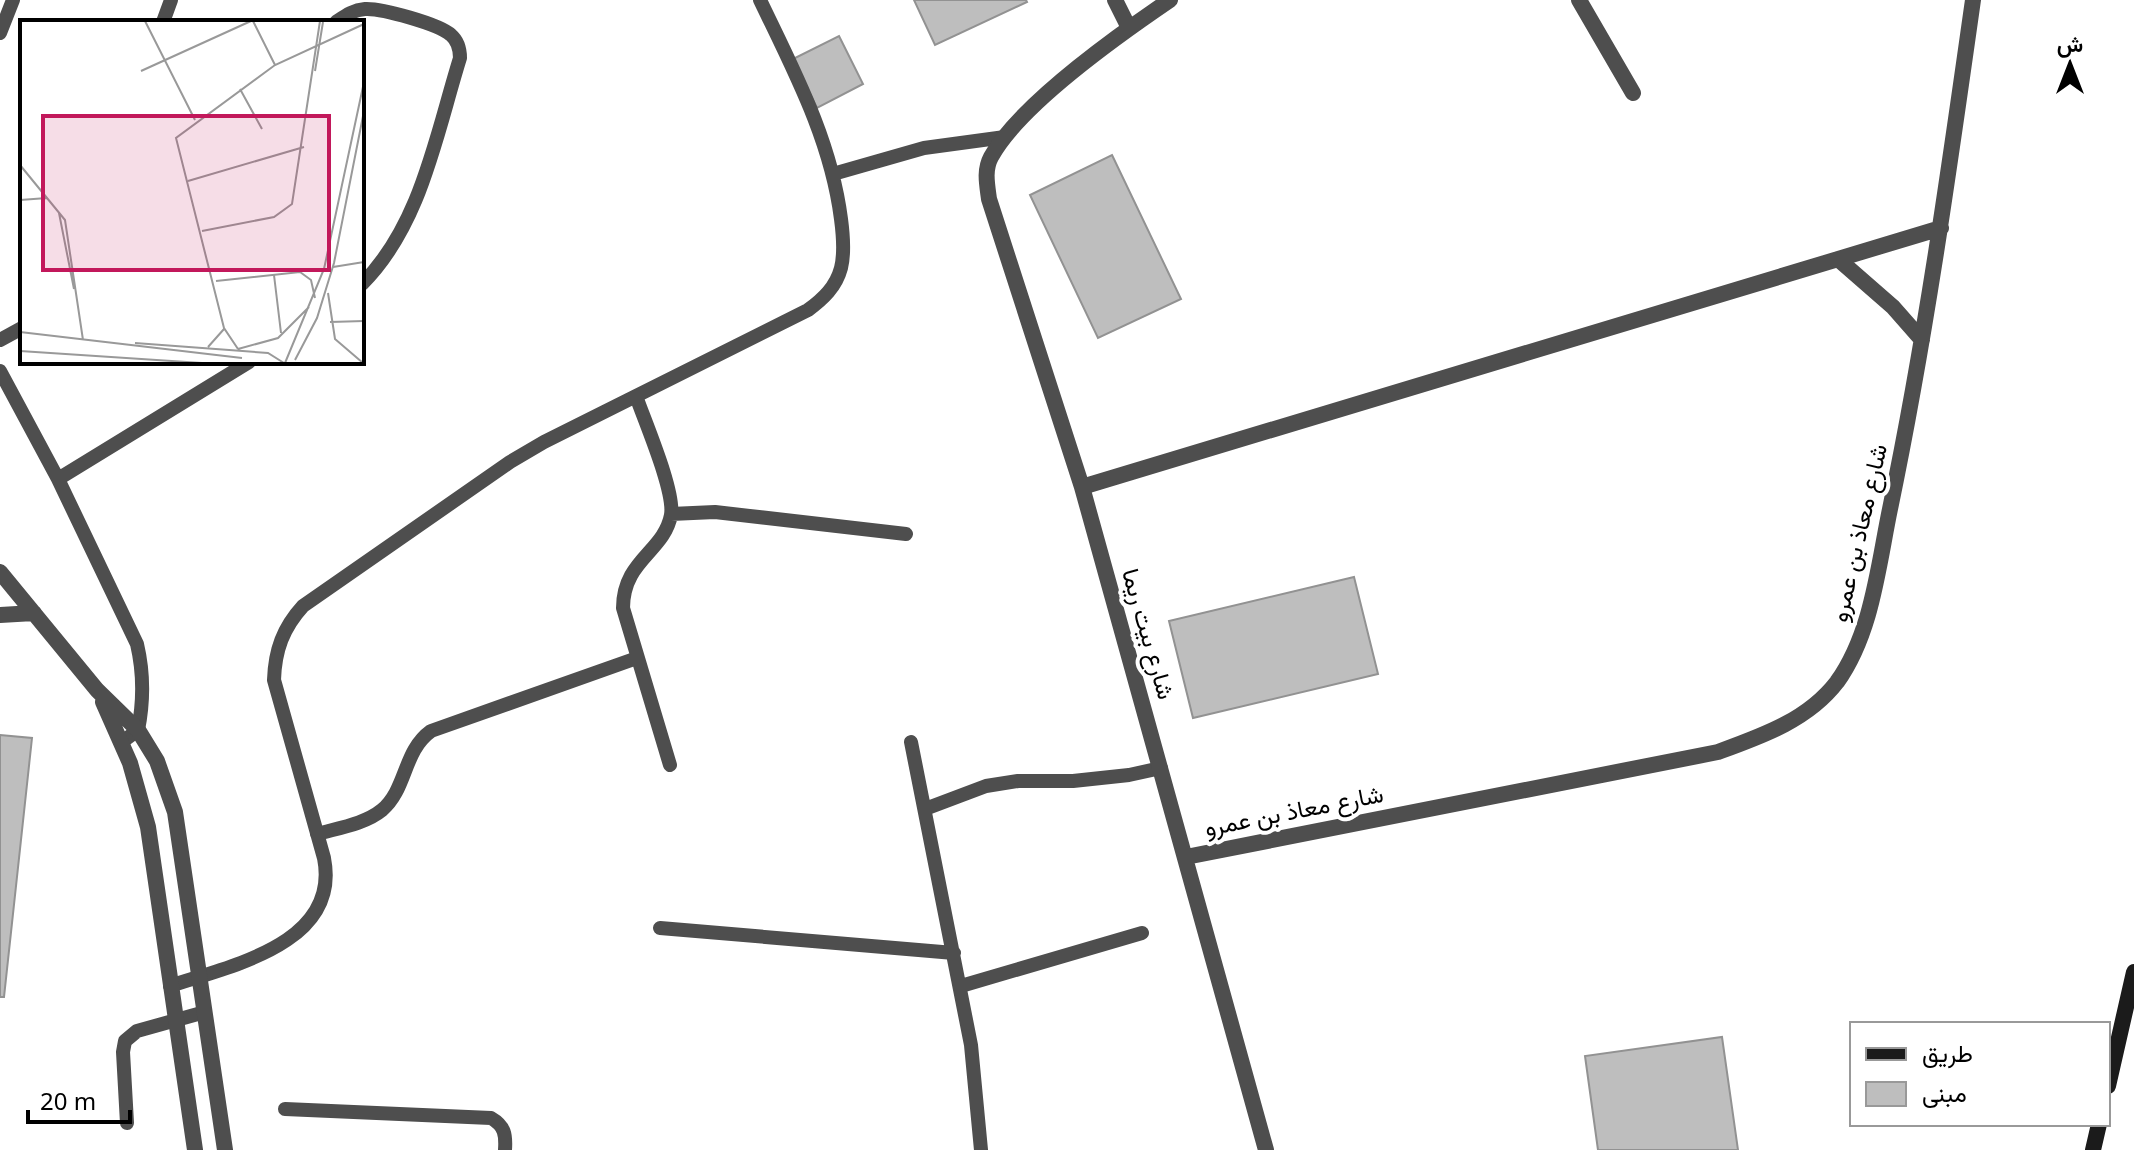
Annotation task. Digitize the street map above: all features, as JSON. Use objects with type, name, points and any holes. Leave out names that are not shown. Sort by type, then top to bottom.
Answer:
[{"type":"main road","points":[[2110,1077],[2134,972]]},
{"type":"main road","points":[[2093,1150],[2099,1126]]},
{"type":"street","points":[[1115,0],[1129,28]]},
{"type":"street","name":"شارع بيت ريما","points":[[1170,0],[1129,28],[1053,89],[1005,137],[990,159],[986,178],[989,199],[1082,487],[1266,1150]]},
{"type":"street","points":[[1579,0],[1633,93]]},
{"type":"street","name":"شارع معاذ بن عمرو","points":[[1186,857],[1718,752],[1785,726],[1816,703],[1835,683],[1853,656],[1868,614],[1904,442],[1941,228],[1973,0]]},
{"type":"street","points":[[1082,487],[1941,228]]},
{"type":"street","points":[[1838,259],[1893,307],[1922,340]]},
{"type":"street","points":[[0,572],[97,690],[138,730],[157,761],[175,812],[225,1150]]},
{"type":"street","points":[[0,615],[34,613]]},
{"type":"street","points":[[97,690],[122,742],[148,827],[195,1150]]},
{"type":"lane","points":[[0,33],[13,0]]},
{"type":"lane","points":[[164,20],[171,0]]},
{"type":"lane","points":[[170,986],[259,958],[297,932],[320,903],[327,873],[274,680],[280,640],[289,621],[303,606],[510,462],[808,310],[822,299],[838,277],[844,250],[833,174],[816,118],[760,0]]},
{"type":"lane","points":[[339,20],[364,9],[381,11],[449,33],[459,48],[460,58],[409,217],[393,247],[364,282]]},
{"type":"lane","points":[[833,174],[924,148],[1005,137]]},
{"type":"lane","points":[[0,340],[20,329]]},
{"type":"lane","points":[[58,479],[246,364]]},
{"type":"lane","points":[[0,371],[58,479],[137,644],[143,687],[138,730],[122,742]]},
{"type":"lane","points":[[636,396],[669,495],[671,514],[663,533],[632,571],[623,595],[626,620],[670,765]]},
{"type":"lane","points":[[671,514],[715,512],[906,534]]},
{"type":"lane","points":[[317,834],[384,809],[396,790],[411,752],[431,731],[637,658]]},
{"type":"lane","points":[[911,742],[961,986],[971,1045],[981,1150]]},
{"type":"lane","points":[[925,809],[986,786],[1018,781],[1115,777],[1161,768]]},
{"type":"lane","points":[[660,928],[954,953]]},
{"type":"lane","points":[[961,986],[1142,933]]},
{"type":"lane","points":[[127,1123],[125,1041],[137,1031],[205,1012]]},
{"type":"lane","points":[[285,1109],[491,1118],[503,1128],[505,1150]]},
{"type":"building","points":[[914,0],[1026,0],[1027,2],[935,45]]},
{"type":"building","points":[[839,36],[863,84],[817,108],[793,59]]},
{"type":"building","points":[[1112,155],[1181,299],[1098,338],[1030,195]]},
{"type":"building","points":[[1354,577],[1378,674],[1193,718],[1169,621]]},
{"type":"building","points":[[0,735],[32,738],[4,997],[0,997]]},
{"type":"building","points":[[1722,1037],[1738,1150],[1598,1150],[1585,1056]]}]
